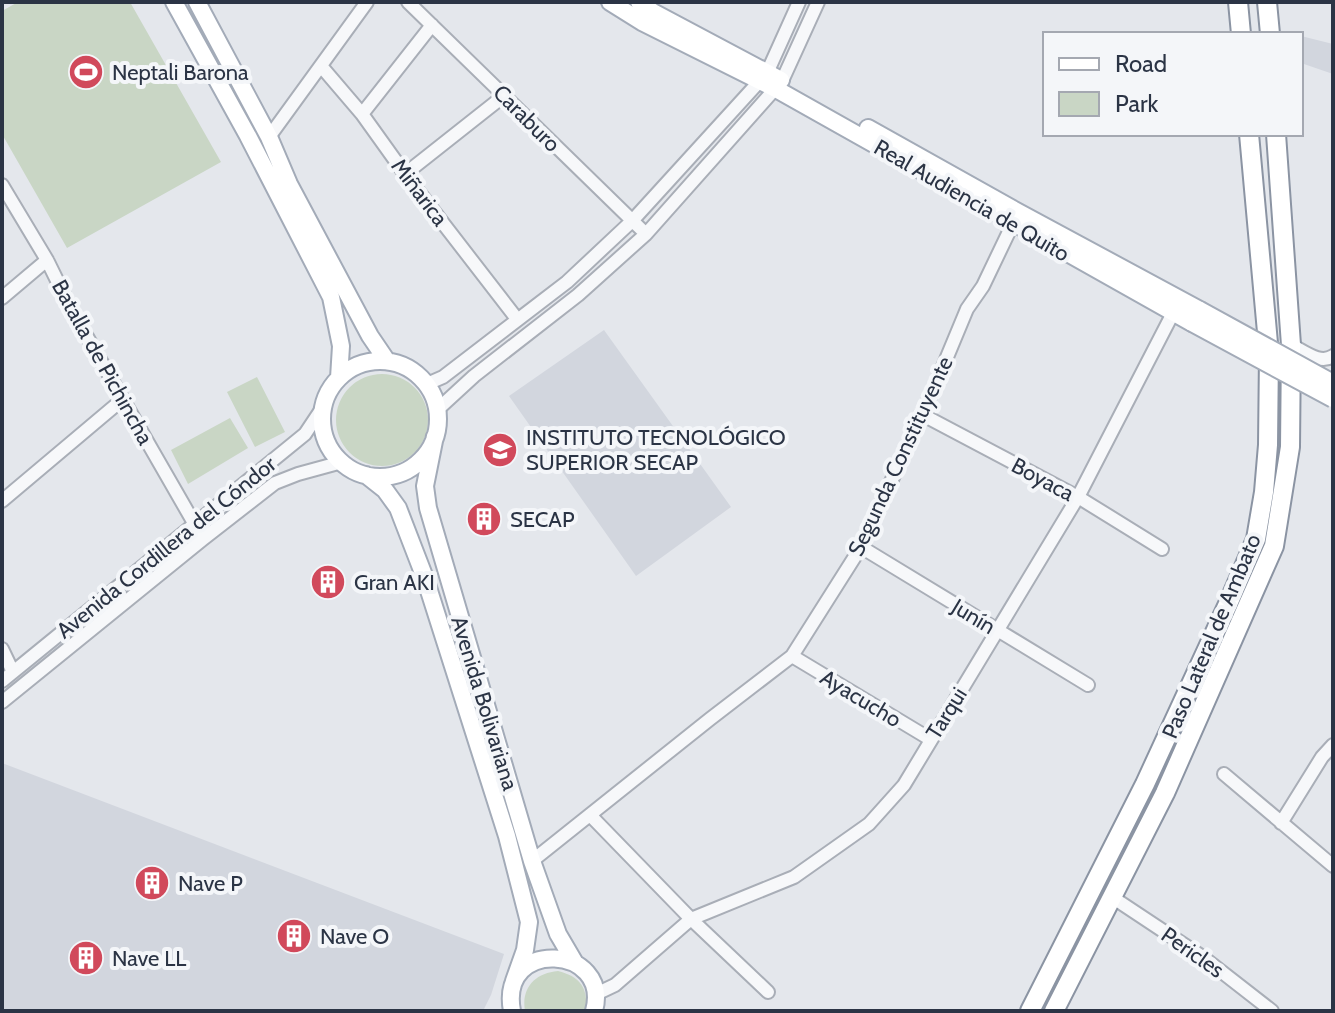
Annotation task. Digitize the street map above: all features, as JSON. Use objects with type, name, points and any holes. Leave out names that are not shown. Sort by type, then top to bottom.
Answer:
[{"type":"highway","points":[[1238,2],[1241,32]]},
{"type":"highway","points":[[1267,2],[1270,32]]},
{"type":"highway","name":"Paso Lateral de Ambato","points":[[1030,1011],[1145,784],[1256,539],[1268,445],[1269,354],[1249,136]]},
{"type":"highway","name":"Paso Lateral de Ambato","points":[[1054,1011],[1165,793],[1274,546],[1290,447],[1291,345],[1276,136]]},
{"type":"main road","points":[[174,2],[331,297],[341,346],[339,378]]},
{"type":"main road","points":[[197,2],[269,137],[289,184],[370,336],[387,361]]},
{"type":"main road","name":"Real Audiencia de Quito","points":[[610,2],[642,22],[771,81]]},
{"type":"main road","name":"Real Audiencia de Quito","points":[[650,5],[771,81],[1015,218],[1196,316],[1333,383]]},
{"type":"main road","name":"Real Audiencia de Quito","points":[[1015,218],[1173,313],[1196,316],[1333,399]]},
{"type":"main road","points":[[342,462],[325,437],[322,422],[329,391],[339,378],[353,367],[387,361],[409,369],[427,384]]},
{"type":"main road","name":"Avenida Bolivariana","points":[[427,384],[434,396],[438,423],[425,486],[428,508],[532,861],[558,934],[575,963],[592,981],[596,994]]},
{"type":"main road","points":[[366,475],[394,475],[408,469],[420,461],[435,436]]},
{"type":"main road","name":"Avenida Bolivariana","points":[[342,462],[366,475],[392,498],[425,578],[507,836],[529,922],[512,996]]},
{"type":"main road","points":[[501,1011],[512,996],[523,969],[534,961],[548,957],[575,963]]},
{"type":"main road","points":[[594,1011],[596,994]]},
{"type":"street","points":[[269,137],[367,2]]},
{"type":"street","name":"Caraburo","points":[[408,2],[646,234]]},
{"type":"street","points":[[427,384],[443,377],[567,282],[632,221],[702,144],[771,81],[799,2]]},
{"type":"street","points":[[437,410],[474,376],[578,295],[646,234],[716,155],[771,81],[818,2]]},
{"type":"street","points":[[362,114],[432,25]]},
{"type":"street","name":"Miñarica","points":[[321,66],[362,114],[517,319]]},
{"type":"street","points":[[405,174],[505,95]]},
{"type":"street","points":[[702,144],[716,155]]},
{"type":"street","name":"Batalla de Pichincha","points":[[2,185],[203,539]]},
{"type":"street","name":"Segunda Constituyente","points":[[532,861],[792,656],[861,547],[967,309],[983,286],[1015,218]]},
{"type":"street","points":[[2,298],[47,260]]},
{"type":"street","name":"Tarqui","points":[[596,994],[615,985],[691,919],[794,877],[869,824],[904,785],[1078,497],[1173,313]]},
{"type":"street","points":[[1291,345],[1322,360],[1330,360],[1333,356]]},
{"type":"street","points":[[2,501],[123,399]]},
{"type":"street","name":"Avenida Cordillera del Cóndor","points":[[2,681],[305,434],[323,407]]},
{"type":"street","name":"Boyaca","points":[[921,414],[1078,497],[1162,549]]},
{"type":"street","name":"Avenida Cordillera del Cóndor","points":[[2,702],[275,483],[342,462]]},
{"type":"street","name":"Junín","points":[[861,547],[1088,685]]},
{"type":"street","points":[[2,649],[13,672]]},
{"type":"street","name":"Ayacucho","points":[[792,656],[930,739]]},
{"type":"street","points":[[1281,823],[1322,757],[1333,745]]},
{"type":"street","points":[[1224,774],[1333,866]]},
{"type":"street","points":[[590,815],[691,919],[768,992]]},
{"type":"street","name":"Pericles","points":[[1112,897],[1204,958],[1272,1011]]},
{"type":"shaded area","points":[[1303,36],[1333,44],[1333,74],[1303,64]]},
{"type":"shaded area","points":[[604,330],[731,507],[636,576],[509,396]]},
{"type":"shaded area","points":[[2,763],[504,954],[491,995],[483,1011],[2,1011]]},
{"type":"green space","name":"Neptali Barona","points":[[18,2],[130,2],[221,162],[67,248],[2,134],[2,11]]},
{"type":"green space","points":[[382,374],[400,377],[415,387],[425,402],[428,420],[425,438],[415,453],[400,463],[382,466],[364,463],[349,453],[339,438],[336,420],[339,402],[349,387],[364,377]]},
{"type":"green space","points":[[257,377],[285,432],[255,447],[227,392]]},
{"type":"green space","points":[[230,418],[248,448],[188,484],[171,450]]},
{"type":"green space","points":[[558,971],[581,985],[586,996],[586,1011],[525,1011],[525,995],[531,983],[536,978]]},
{"type":"place","name":"Neptali Barona","points":[[86,72]]},
{"type":"place","name":"INSTITUTO TECNOLÓGICO SUPERIOR SECAP","points":[[500,450]]},
{"type":"place","name":"SECAP","points":[[484,519]]},
{"type":"place","name":"Gran AKI","points":[[328,582]]},
{"type":"place","name":"Nave P","points":[[152,883]]},
{"type":"place","name":"Nave O","points":[[294,936]]},
{"type":"place","name":"Nave LL","points":[[86,958]]}]
